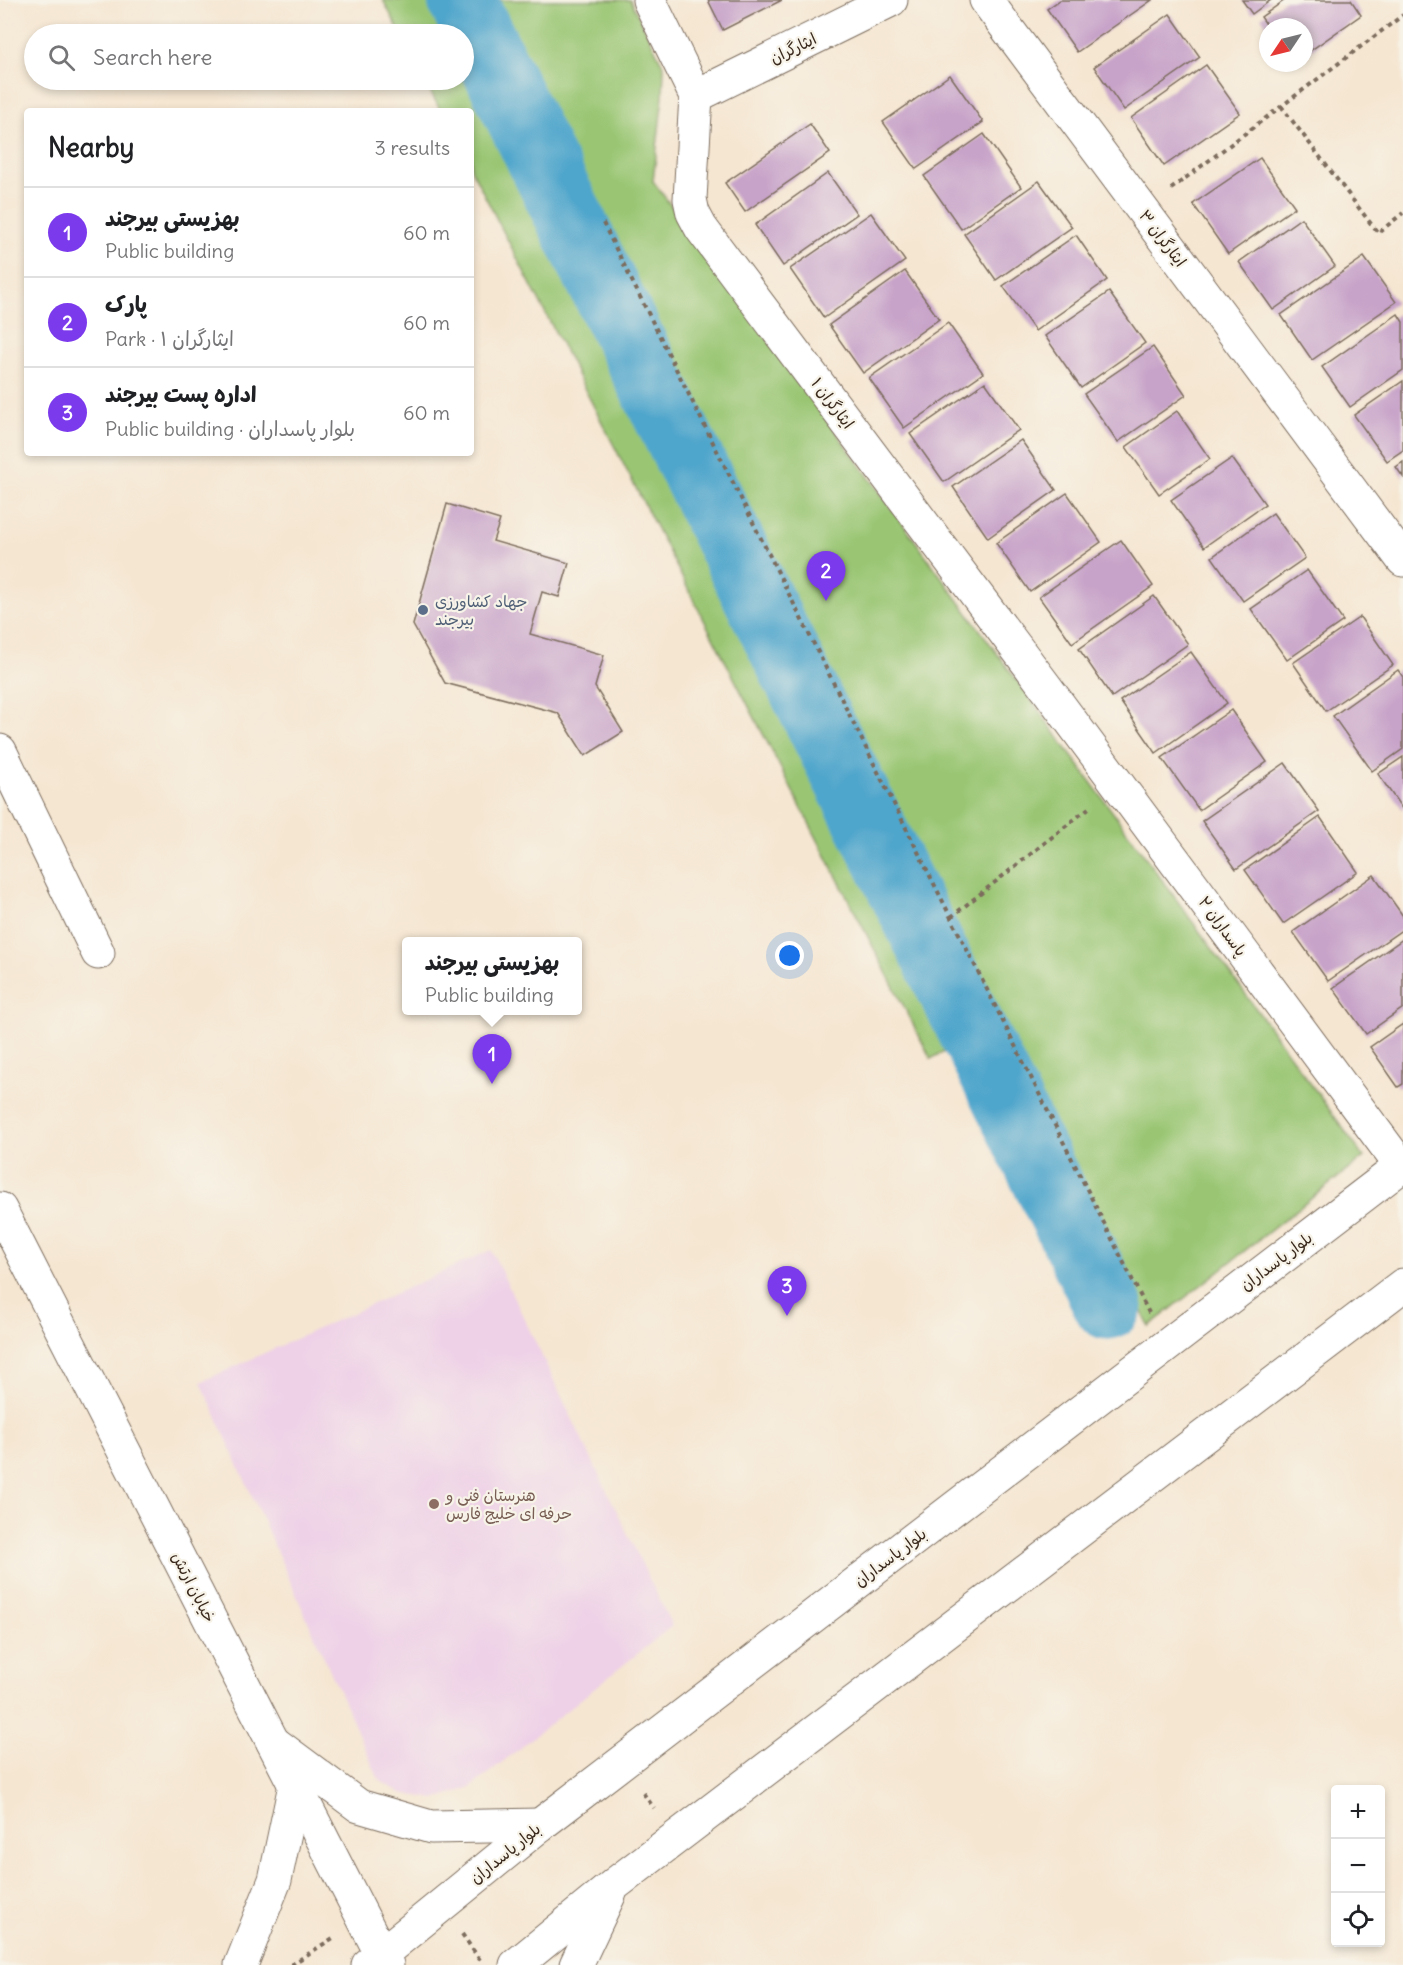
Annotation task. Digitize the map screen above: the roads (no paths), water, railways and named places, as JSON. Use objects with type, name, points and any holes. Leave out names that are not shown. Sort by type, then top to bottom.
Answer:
[{"type":"main road","points":[[649,0],[696,96]]},
{"type":"main road","name":"ایثارگران","points":[[696,96],[891,0]]},
{"type":"main road","name":"ایثارگران ۳","points":[[986,0],[1403,560]]},
{"type":"main road","name":"ایثارگران ۱","points":[[696,96],[690,199],[693,213],[701,228],[1045,686]]},
{"type":"main road","name":"پاسداران ۲","points":[[1045,686],[1402,1166]]},
{"type":"main road","points":[[3,766],[98,953]]},
{"type":"main road","name":"بلوار پاسداران","points":[[379,1961],[540,1825],[1402,1166]]},
{"type":"main road","name":"خیابان ارتش","points":[[0,1209],[295,1785],[379,1961]]},
{"type":"main road","points":[[516,1965],[615,1884],[1403,1285]]},
{"type":"main road","points":[[273,1742],[358,1806],[431,1827],[540,1825]]},
{"type":"main road","points":[[242,1965],[275,1880],[295,1785]]},
{"type":"main road","points":[[576,1965],[615,1884]]},
{"type":"waterway","points":[[462,0],[474,24]]},
{"type":"waterway","points":[[474,24],[1108,1305]]},
{"type":"place","name":"پارک","points":[[826,601]]},
{"type":"place","name":"جهاد کشاورزی بیرجند","points":[[423,610]]},
{"type":"place","name":"بهزیستی بیرجند","points":[[492,1084]]},
{"type":"place","name":"اداره پست بیرجند","points":[[787,1316]]},
{"type":"place","name":"هنرستان فنی و حرفه ای خلیج فارس","points":[[434,1504]]}]
